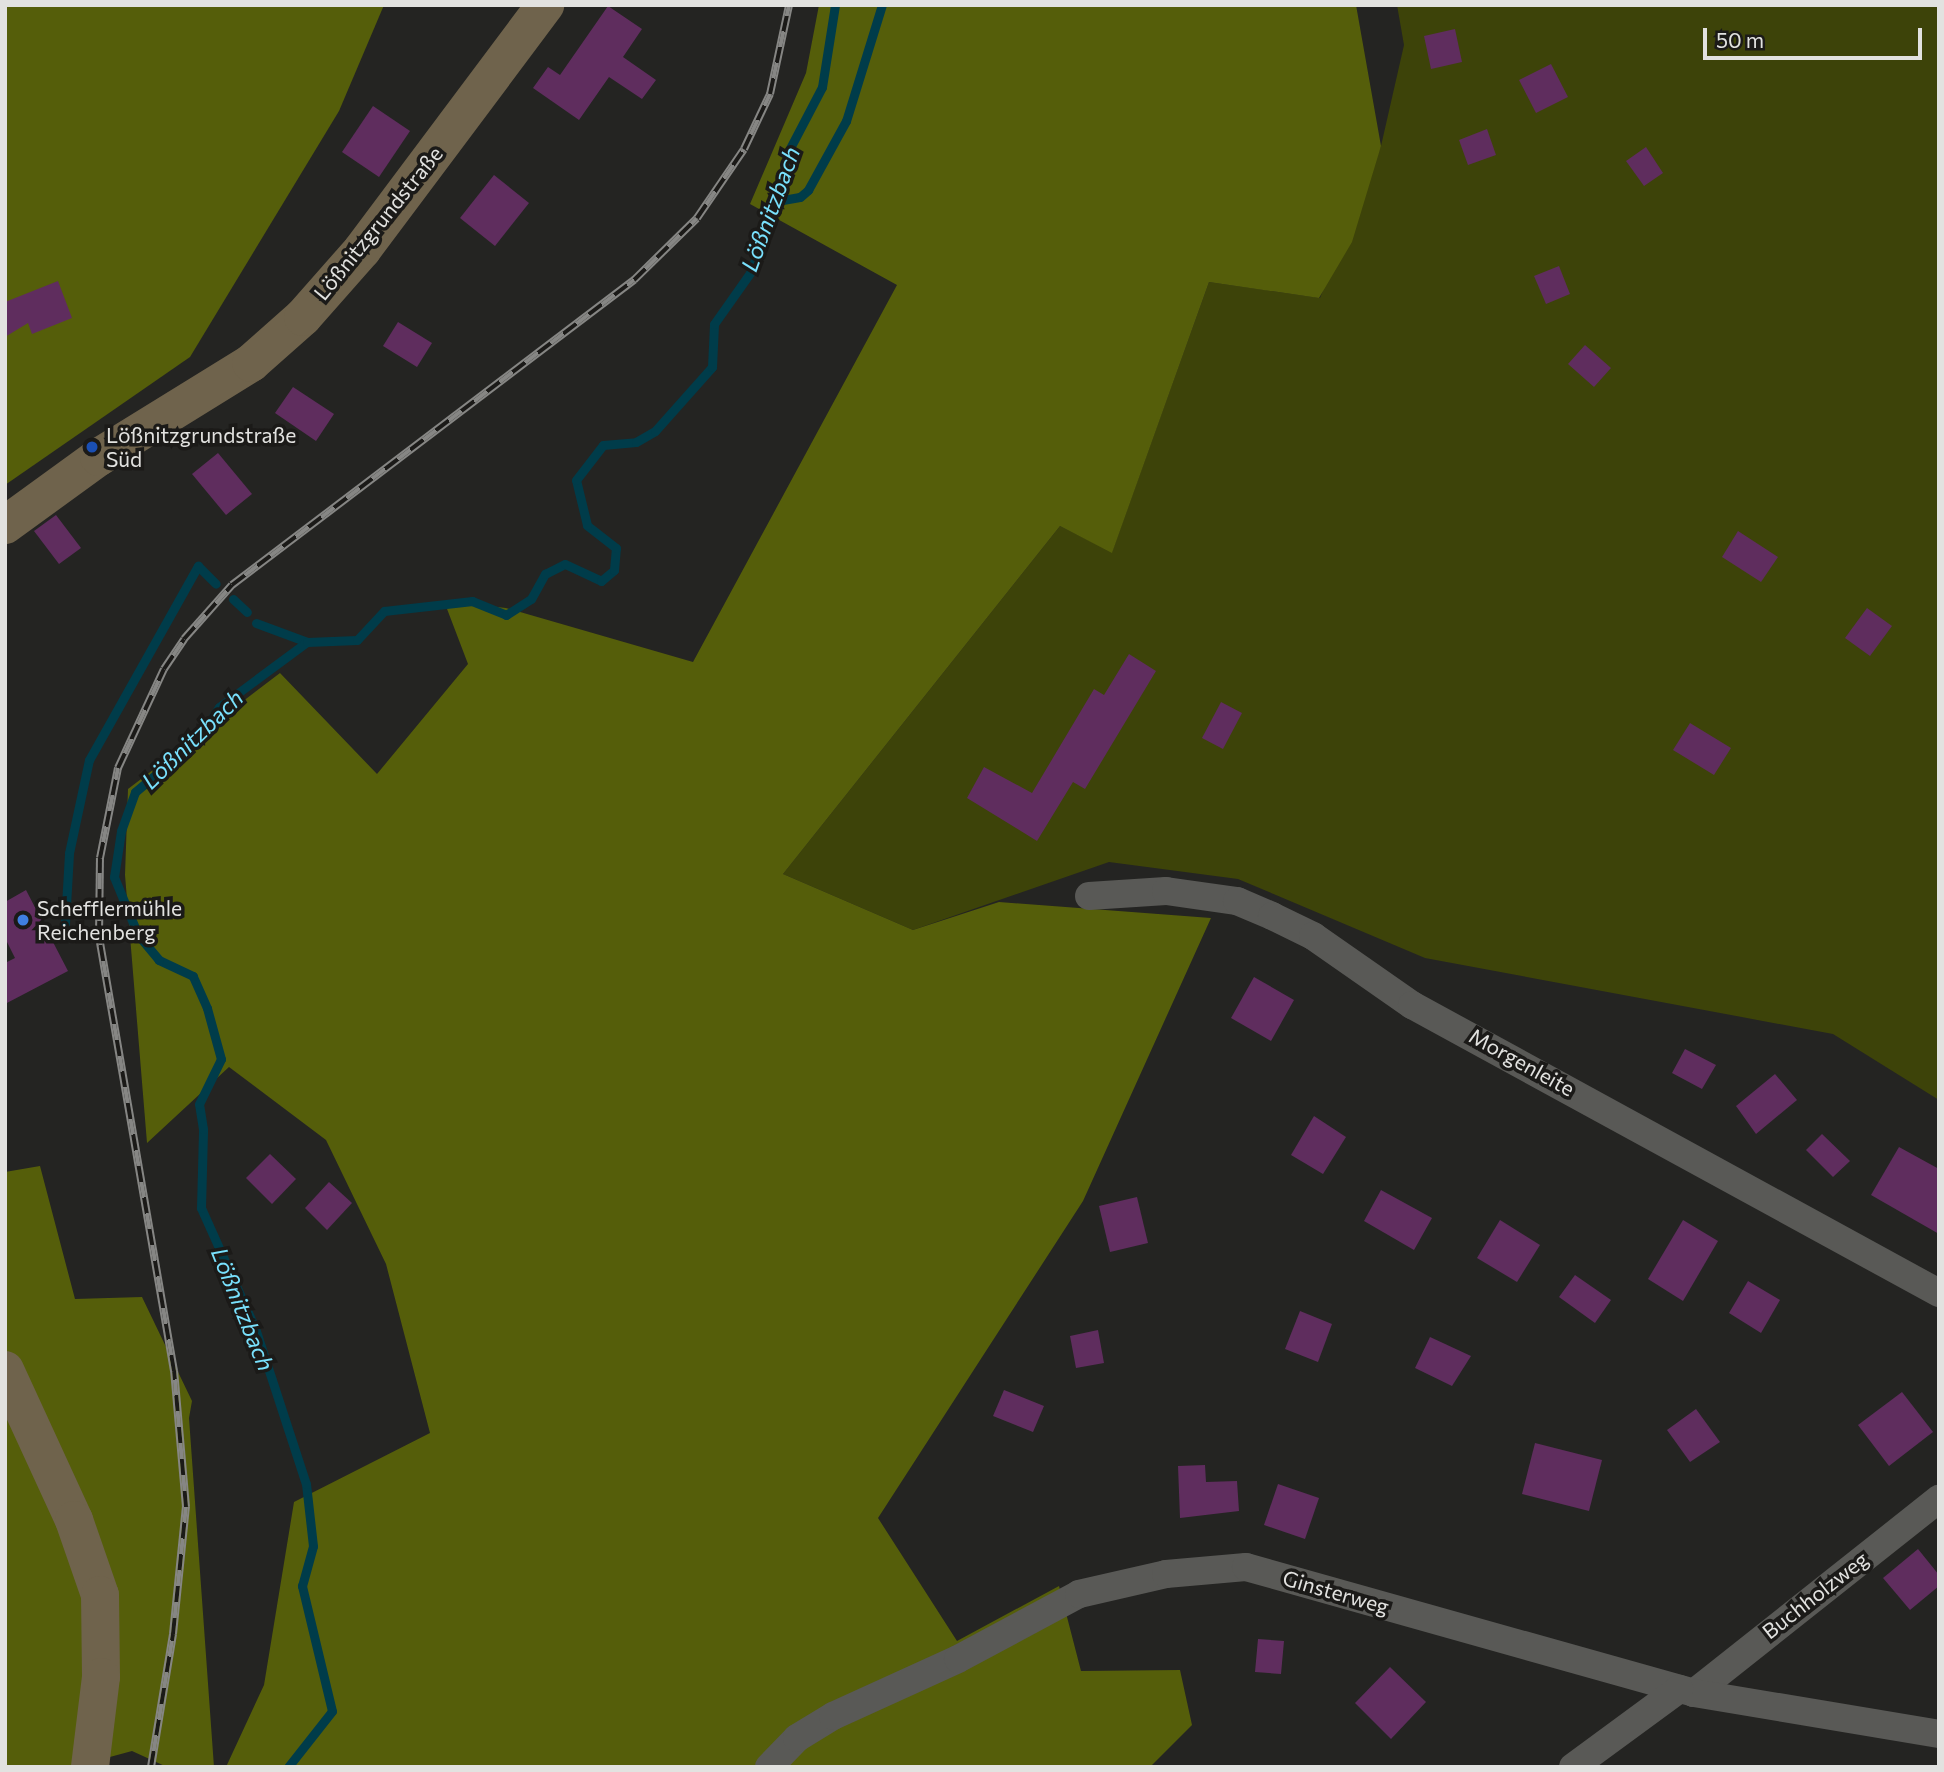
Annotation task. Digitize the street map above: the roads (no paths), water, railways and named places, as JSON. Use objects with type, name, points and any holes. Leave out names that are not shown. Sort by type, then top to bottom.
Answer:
[{"type":"street","name":"Lößnitzgrundstraße","points":[[5,526],[99,457],[251,363],[303,317],[362,250],[545,5]]},
{"type":"street","name":"Morgenleite","points":[[1089,896],[1166,891],[1237,901],[1272,916],[1313,936],[1412,1005],[1939,1293]]},
{"type":"street","points":[[5,1370],[74,1520],[100,1595],[101,1677],[90,1767]]},
{"type":"street","name":"Buchholzweg","points":[[1573,1767],[1686,1691],[1939,1499]]},
{"type":"street","name":"Ginsterweg","points":[[769,1767],[797,1738],[833,1716],[958,1659],[1079,1594],[1166,1574],[1246,1567],[1686,1691],[1939,1734]]},
{"type":"waterway","name":"Lößnitzbach","points":[[288,1767],[332,1711],[302,1586],[313,1546],[306,1484],[255,1328],[201,1208],[203,1129],[199,1104],[221,1059],[207,1008],[193,976],[159,960],[138,935],[114,877],[121,831],[135,792],[199,738],[219,707],[307,642],[357,640],[384,611],[472,601],[506,615],[531,599],[545,574],[565,564],[601,581],[614,570],[616,548],[587,525],[576,480],[603,445],[636,442],[655,431],[712,367],[714,324],[750,273],[777,201],[788,152],[822,87],[835,5]]},
{"type":"waterway","points":[[777,201],[800,197],[808,190],[846,121],[882,5]]},
{"type":"waterway","points":[[65,923],[69,853],[89,760],[198,566],[216,584]]},
{"type":"waterway","points":[[233,599],[247,612]]},
{"type":"waterway","points":[[256,623],[307,642]]},
{"type":"railway","points":[[151,1767],[173,1634],[186,1507],[174,1371],[99,937],[100,858],[118,768],[164,669],[184,639],[232,585],[634,280],[697,218],[744,149],[770,94],[789,5]]},
{"type":"place","name":"Lößnitzgrundstraße Süd","points":[[92,447]]},
{"type":"place","name":"Schefflermühle Reichenberg","points":[[23,920]]}]
